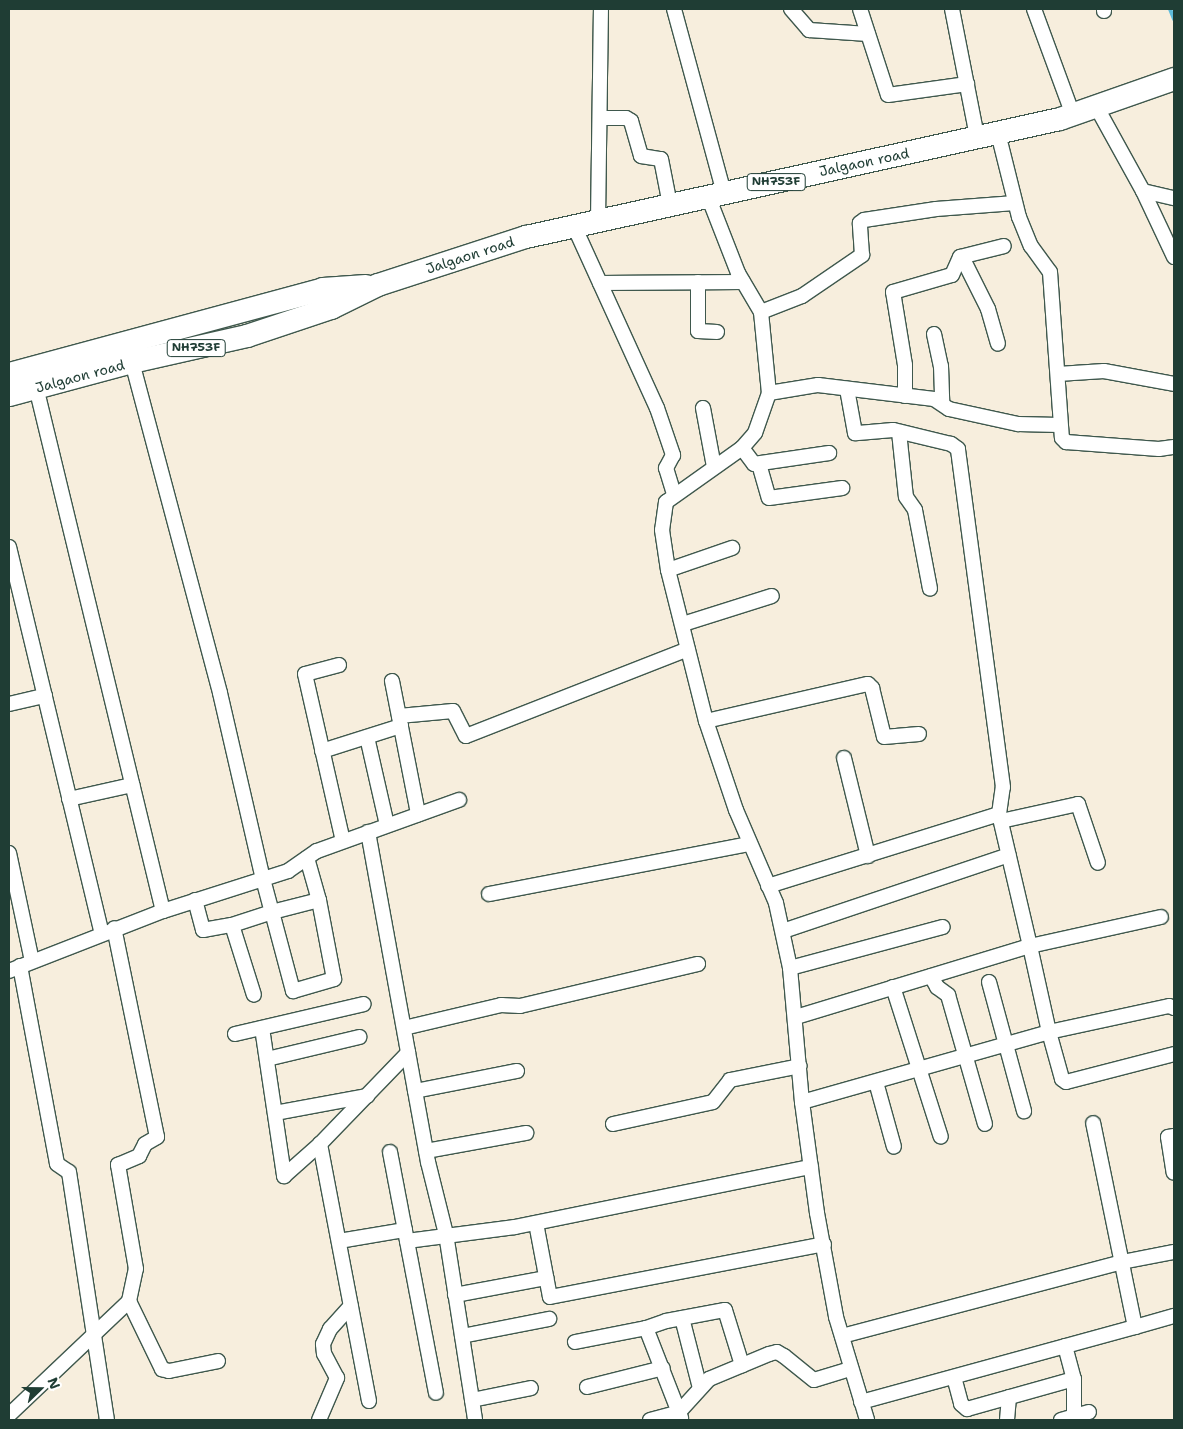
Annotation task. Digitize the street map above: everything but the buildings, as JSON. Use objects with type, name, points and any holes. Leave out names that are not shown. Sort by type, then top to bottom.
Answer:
[{"type":"highway","name":"Jalgaon road","points":[[9,395],[132,362],[247,336],[331,308],[378,285],[526,236],[988,135],[1073,114],[1174,79]]},
{"type":"highway","name":"Jalgaon road","points":[[9,374],[322,289],[378,285]]},
{"type":"street","points":[[598,221],[601,9]]},
{"type":"street","points":[[674,9],[716,195],[743,282],[761,312],[769,393],[755,433],[742,448],[674,494],[666,502],[662,515],[668,570],[706,721],[749,844],[768,886],[783,931],[796,1017],[802,1102],[824,1244],[842,1336],[867,1420]]},
{"type":"street","points":[[790,9],[809,30],[868,34]]},
{"type":"street","points":[[860,9],[888,96],[967,84]]},
{"type":"street","points":[[952,9],[967,84],[1031,246],[1049,268],[1058,374],[1060,433],[1066,442],[1159,449],[1174,447]]},
{"type":"street","points":[[1034,9],[1073,114]]},
{"type":"street","points":[[1096,106],[1143,191],[1174,257]]},
{"type":"street","points":[[600,118],[626,118],[631,121],[641,156],[661,159],[670,205]]},
{"type":"street","points":[[1143,191],[1174,198]]},
{"type":"street","points":[[761,312],[802,296],[862,255],[860,223],[864,220],[932,210],[1015,203]]},
{"type":"street","points":[[574,226],[657,408],[673,455],[666,468],[674,494]]},
{"type":"street","points":[[905,396],[905,365],[893,292],[952,275],[962,257],[1004,246]]},
{"type":"street","points":[[962,257],[988,309],[998,344]]},
{"type":"street","points":[[600,282],[743,282]]},
{"type":"street","points":[[698,282],[698,331],[717,332]]},
{"type":"street","points":[[934,334],[941,369],[942,403]]},
{"type":"street","points":[[132,362],[220,692],[263,879],[293,991],[334,979],[319,900],[307,858]]},
{"type":"street","points":[[1058,374],[1104,371],[1174,384]]},
{"type":"street","points":[[769,393],[818,386],[847,389],[934,399],[949,409],[1018,424],[1059,425]]},
{"type":"street","points":[[36,387],[163,911]]},
{"type":"street","points":[[847,389],[855,433],[898,432],[951,444],[958,449],[1003,787],[1000,818],[1049,1032],[1062,1079],[1066,1082],[1174,1054]]},
{"type":"street","points":[[703,408],[714,467]]},
{"type":"street","points":[[898,432],[906,497],[914,510],[930,589]]},
{"type":"street","points":[[742,448],[751,464],[829,453]]},
{"type":"street","points":[[759,464],[769,498],[842,488]]},
{"type":"street","points":[[9,547],[69,799],[108,931],[158,1137],[145,1144],[139,1156],[118,1165],[136,1269],[129,1301],[9,1415]]},
{"type":"street","points":[[668,570],[732,548]]},
{"type":"street","points":[[682,624],[772,596]]},
{"type":"street","points":[[322,751],[366,737],[400,721],[453,711],[466,736],[688,650]]},
{"type":"street","points":[[339,665],[305,674],[343,841]]},
{"type":"street","points":[[392,681],[418,814]]},
{"type":"street","points":[[706,721],[868,684],[872,688],[884,737],[919,734]]},
{"type":"street","points":[[9,704],[45,696]]},
{"type":"street","points":[[366,737],[387,825]]},
{"type":"street","points":[[844,758],[868,856]]},
{"type":"street","points":[[69,799],[132,785]]},
{"type":"street","points":[[20,966],[163,911],[288,872],[307,858],[343,841],[459,800]]},
{"type":"street","points":[[768,886],[1000,818],[1078,804],[1098,863]]},
{"type":"street","points":[[368,832],[426,1151],[446,1234],[475,1420]]},
{"type":"street","points":[[489,894],[749,844]]},
{"type":"street","points":[[9,853],[20,966],[57,1164],[69,1172],[96,1332],[107,1420]]},
{"type":"street","points":[[783,931],[1009,855]]},
{"type":"street","points":[[195,900],[202,930],[232,925],[319,900]]},
{"type":"street","points":[[796,1017],[1030,946],[1160,917]]},
{"type":"street","points":[[232,925],[254,995]]},
{"type":"street","points":[[790,968],[943,928]]},
{"type":"street","points":[[404,1028],[501,1005],[520,1006],[698,964]]},
{"type":"street","points":[[931,976],[936,987],[948,995],[985,1124]]},
{"type":"street","points":[[989,982],[1024,1111]]},
{"type":"street","points":[[893,987],[922,1069],[941,1137]]},
{"type":"street","points":[[235,1034],[364,1004]]},
{"type":"street","points":[[802,1102],[1049,1032],[1169,1006],[1174,1008]]},
{"type":"street","points":[[262,1028],[284,1176],[320,1144],[408,1053]]},
{"type":"street","points":[[267,1059],[359,1037]]},
{"type":"street","points":[[613,1124],[714,1102],[730,1080],[800,1066]]},
{"type":"street","points":[[415,1091],[517,1071]]},
{"type":"street","points":[[876,1082],[894,1147]]},
{"type":"street","points":[[275,1112],[367,1096]]},
{"type":"street","points":[[1093,1123],[1135,1327]]},
{"type":"street","points":[[426,1151],[526,1133]]},
{"type":"street","points":[[1174,1136],[1168,1137],[1174,1172]]},
{"type":"street","points":[[320,1144],[369,1401]]},
{"type":"street","points":[[390,1152],[436,1393]]},
{"type":"street","points":[[339,1241],[446,1234],[536,1223],[811,1167]]},
{"type":"street","points":[[536,1223],[550,1297],[824,1244]]},
{"type":"street","points":[[842,1336],[1122,1262],[1174,1252]]},
{"type":"street","points":[[455,1295],[546,1278]]},
{"type":"street","points":[[129,1301],[162,1369],[169,1371],[218,1361]]},
{"type":"street","points":[[319,1420],[337,1378],[324,1354],[323,1344],[330,1330],[351,1306]]},
{"type":"street","points":[[575,1342],[725,1310],[742,1365]]},
{"type":"street","points":[[861,1402],[1174,1316]]},
{"type":"street","points":[[682,1318],[700,1388]]},
{"type":"street","points":[[462,1336],[549,1319]]},
{"type":"street","points":[[646,1328],[681,1416]]},
{"type":"street","points":[[1065,1346],[1074,1379],[1067,1419],[1089,1412]]},
{"type":"street","points":[[650,1420],[681,1416],[708,1379],[777,1352],[810,1380],[852,1369]]},
{"type":"street","points":[[587,1387],[663,1368]]},
{"type":"street","points":[[954,1376],[961,1404],[967,1408],[1074,1379]]},
{"type":"street","points":[[472,1400],[531,1388]]},
{"type":"street","points":[[1007,1420],[1009,1397]]},
{"type":"waterway","points":[[1170,9],[1174,19]]}]
